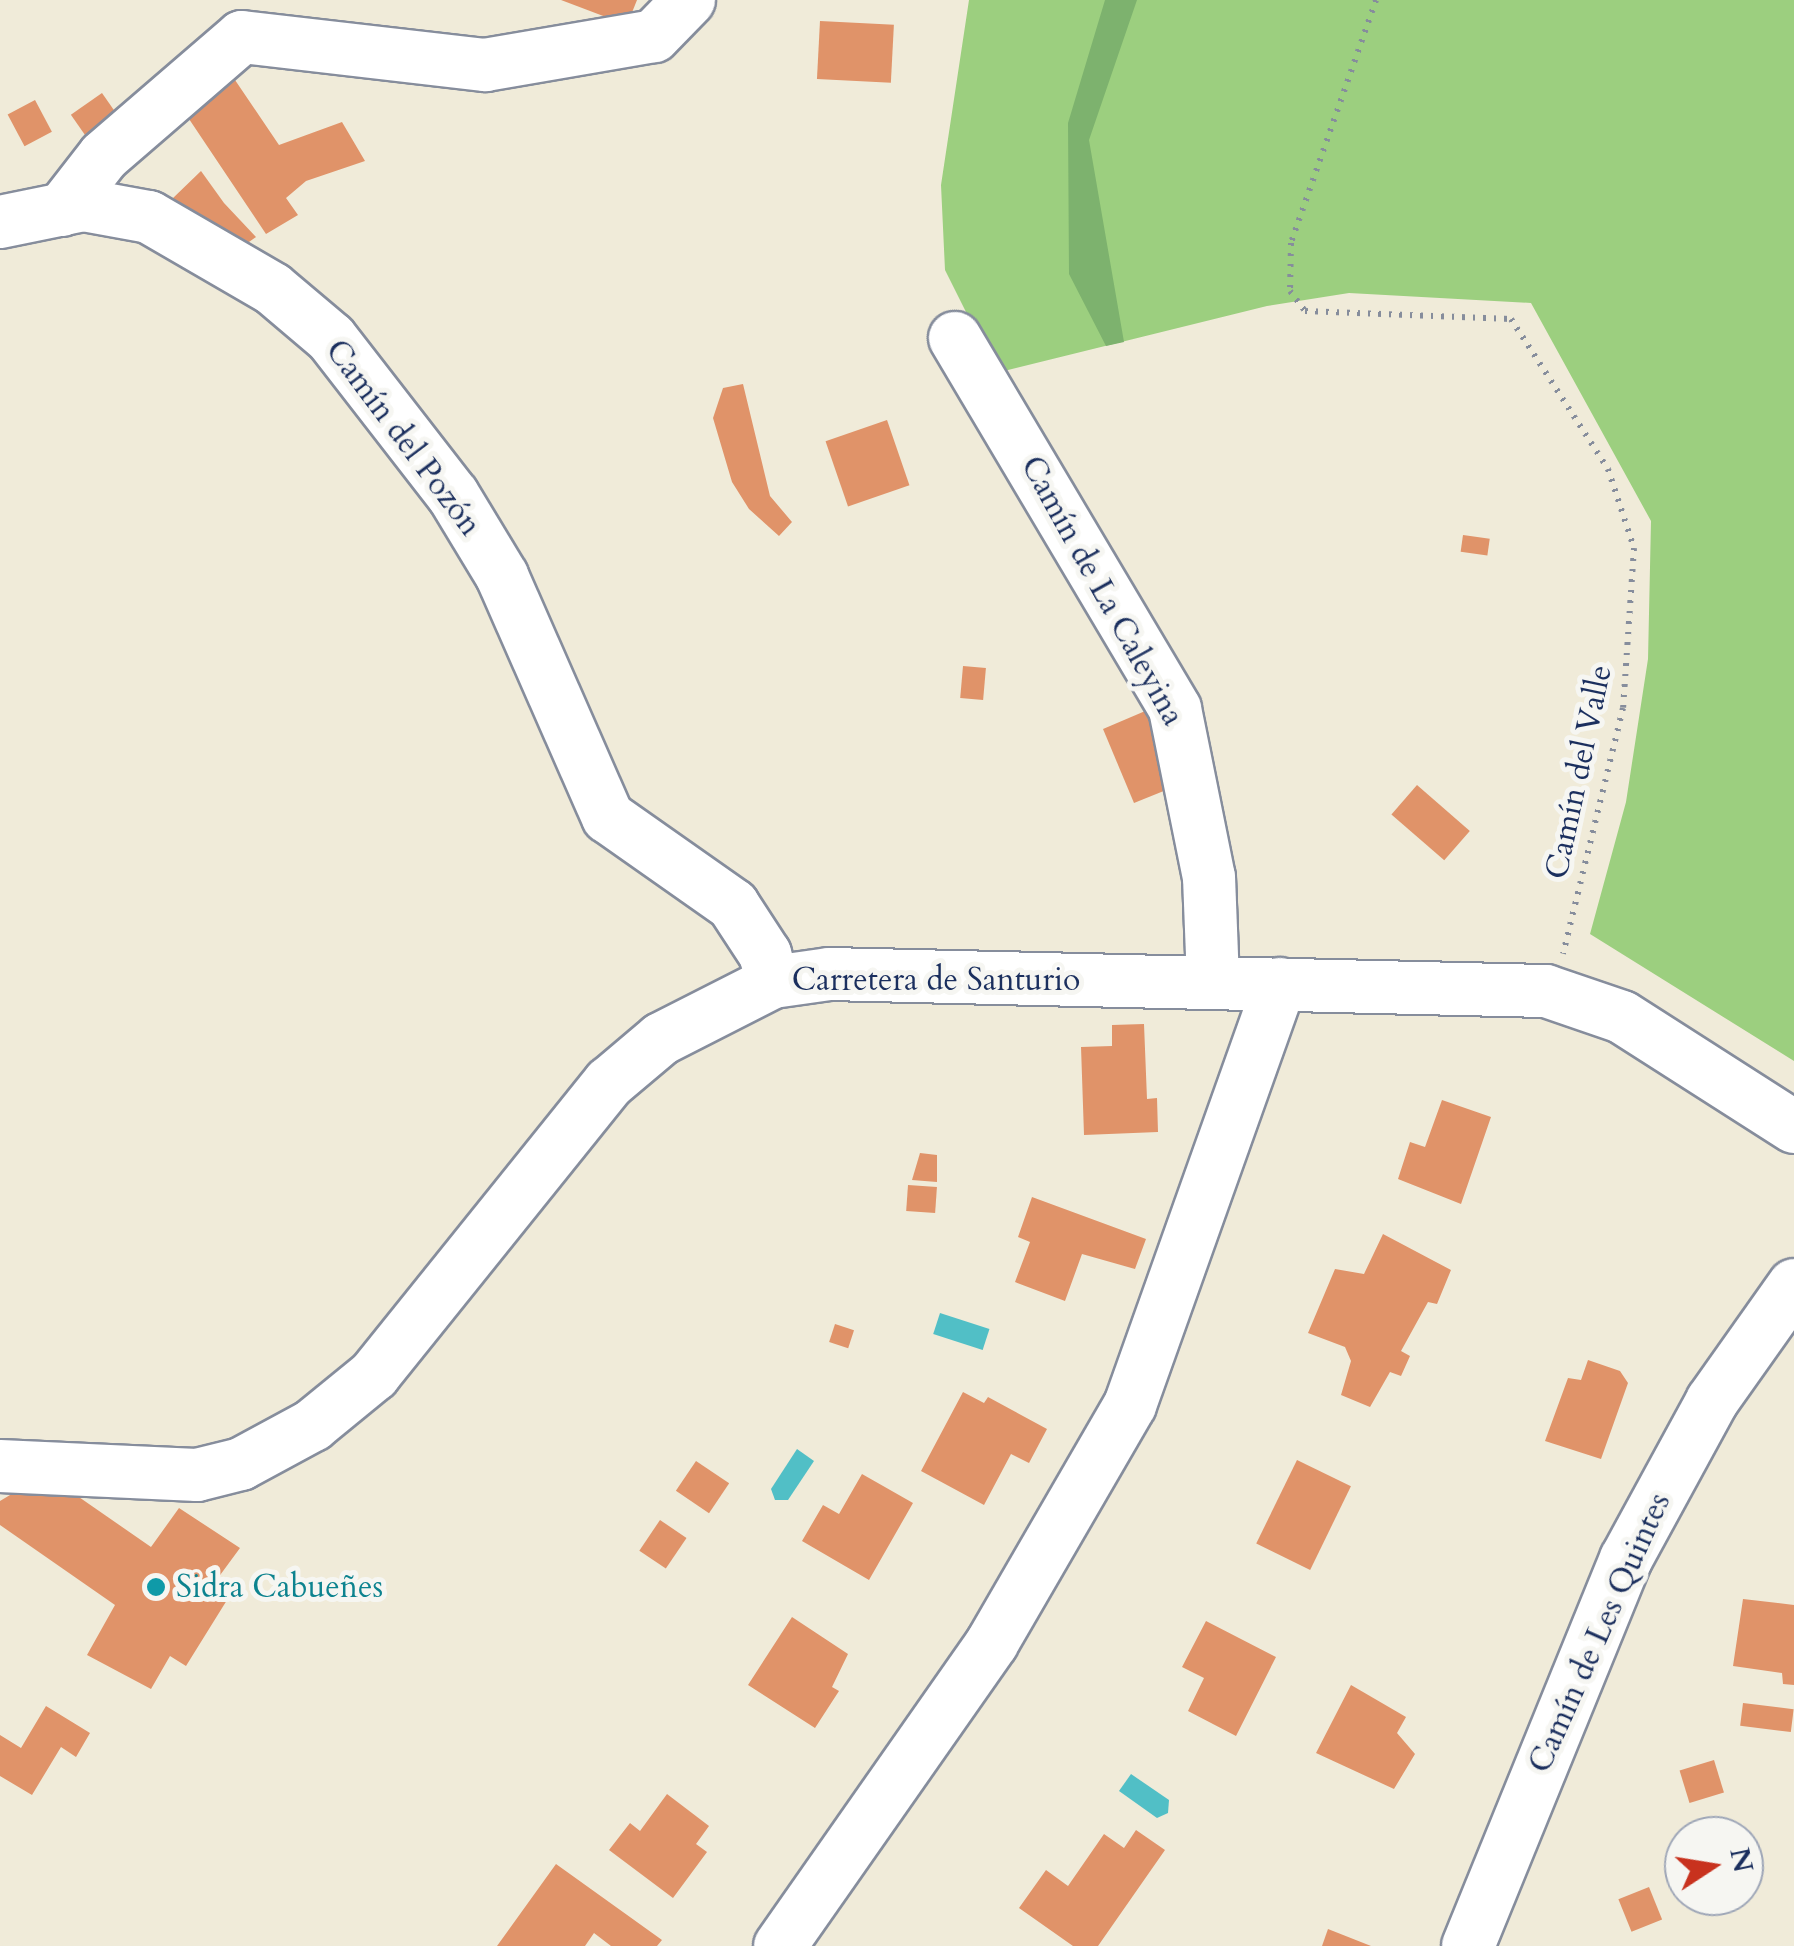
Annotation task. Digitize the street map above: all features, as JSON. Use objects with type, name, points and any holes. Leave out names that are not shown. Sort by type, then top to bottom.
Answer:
[{"type":"street","points":[[62,210],[104,156],[242,37],[485,66],[654,36],[689,0]]},
{"type":"street","name":"Camín del Pozón","points":[[0,222],[83,206],[148,217],[273,289],[331,338],[454,494],[502,576],[608,817],[734,905],[765,954],[773,982]]},
{"type":"street","name":"Camín de La Caleyina","points":[[955,338],[1174,709],[1209,877],[1213,981]]},
{"type":"street","name":"Carretera de Santurio","points":[[0,1466],[197,1475],[240,1464],[312,1425],[374,1375],[609,1083],[661,1039],[773,982],[829,974],[1546,991],[1622,1017],[1794,1127]]},
{"type":"street","points":[[780,1946],[992,1643],[1130,1405],[1280,984]]},
{"type":"street","name":"Camín de Les Quintes","points":[[1468,1946],[1626,1559],[1712,1401],[1794,1285]]},
{"type":"path","name":"Camín del Valle","points":[[1376,0],[1291,243],[1290,291],[1305,311],[1511,319],[1608,469],[1634,548],[1624,708],[1560,964]]},
{"type":"green space","points":[[969,0],[1794,0],[1794,1061],[1590,934],[1626,802],[1648,659],[1651,521],[1531,303],[1349,293],[1267,306],[1004,371],[984,348],[945,270],[941,185]]},
{"type":"green space","points":[[1105,0],[1137,0],[1089,140],[1124,342],[1106,346],[1069,274],[1068,123]]},
{"type":"water","points":[[940,1313],[989,1329],[983,1350],[933,1334]]},
{"type":"water","points":[[797,1449],[814,1461],[788,1500],[775,1500],[771,1489]]},
{"type":"water","points":[[1131,1774],[1169,1800],[1168,1813],[1157,1818],[1119,1791]]},
{"type":"building","points":[[561,0],[637,0],[627,25]]},
{"type":"building","points":[[820,21],[894,25],[891,83],[817,79]]},
{"type":"building","points":[[235,80],[279,145],[342,122],[365,161],[306,181],[286,198],[298,215],[266,234],[185,113]]},
{"type":"building","points":[[102,93],[126,127],[95,149],[71,115]]},
{"type":"building","points":[[35,100],[52,132],[25,146],[8,115]]},
{"type":"building","points":[[201,171],[256,237],[239,249],[198,228],[172,199]]},
{"type":"building","points":[[743,384],[770,496],[792,522],[779,536],[749,509],[732,482],[713,418],[723,388]]},
{"type":"building","points":[[887,420],[909,485],[848,506],[826,441]]},
{"type":"building","points":[[1463,535],[1490,539],[1487,556],[1461,552]]},
{"type":"building","points":[[963,666],[986,668],[983,700],[960,698]]},
{"type":"building","points":[[1164,703],[1186,782],[1134,803],[1103,729]]},
{"type":"building","points":[[1417,785],[1470,831],[1444,860],[1391,814]]},
{"type":"building","points":[[1144,1024],[1147,1099],[1157,1098],[1158,1132],[1084,1135],[1081,1047],[1112,1046],[1112,1025]]},
{"type":"building","points":[[1442,1100],[1491,1117],[1461,1204],[1398,1179],[1410,1142],[1425,1147]]},
{"type":"building","points":[[920,1153],[937,1155],[937,1182],[912,1180]]},
{"type":"building","points":[[908,1185],[937,1187],[935,1213],[906,1211]]},
{"type":"building","points":[[1032,1197],[1146,1239],[1135,1269],[1082,1254],[1065,1301],[1015,1282],[1030,1242],[1018,1237]]},
{"type":"building","points":[[1383,1234],[1451,1270],[1437,1304],[1428,1302],[1401,1351],[1410,1356],[1401,1376],[1390,1372],[1370,1407],[1341,1395],[1351,1361],[1345,1347],[1308,1333],[1335,1269],[1364,1274]]},
{"type":"building","points":[[835,1324],[854,1330],[848,1348],[829,1342]]},
{"type":"building","points":[[1588,1360],[1620,1371],[1628,1383],[1601,1459],[1545,1441],[1568,1378],[1581,1380]]},
{"type":"building","points":[[963,1392],[984,1403],[988,1397],[1047,1429],[1029,1463],[1011,1454],[984,1505],[921,1471]]},
{"type":"building","points":[[1297,1460],[1351,1486],[1310,1570],[1256,1544]]},
{"type":"building","points":[[696,1461],[729,1483],[709,1513],[676,1491]]},
{"type":"building","points":[[862,1474],[913,1503],[869,1580],[802,1541],[823,1505],[839,1514]]},
{"type":"building","name":"Sidra Cabueñes","points":[[63,1486],[151,1547],[179,1508],[240,1548],[215,1582],[232,1592],[186,1666],[170,1656],[151,1689],[87,1655],[115,1605],[0,1525],[0,1501],[15,1492]]},
{"type":"building","points":[[660,1520],[687,1538],[666,1569],[639,1551]]},
{"type":"building","points":[[1743,1599],[1794,1605],[1794,1685],[1783,1684],[1782,1673],[1733,1666]]},
{"type":"building","points":[[792,1617],[848,1654],[832,1687],[839,1691],[815,1728],[748,1685]]},
{"type":"building","points":[[1206,1621],[1276,1657],[1236,1736],[1188,1711],[1204,1678],[1182,1667]]},
{"type":"building","points":[[1351,1685],[1406,1717],[1397,1733],[1415,1754],[1394,1789],[1316,1753]]},
{"type":"building","points":[[1743,1703],[1794,1709],[1791,1732],[1740,1726]]},
{"type":"building","points":[[46,1706],[90,1733],[76,1757],[61,1747],[32,1795],[0,1776],[0,1735],[21,1748]]},
{"type":"building","points":[[1714,1760],[1724,1793],[1690,1803],[1680,1771]]},
{"type":"building","points":[[667,1794],[709,1826],[696,1844],[707,1852],[673,1898],[609,1850],[630,1823],[640,1831]]},
{"type":"building","points":[[1136,1830],[1165,1850],[1098,1946],[1073,1946],[1019,1908],[1046,1870],[1068,1886],[1104,1834],[1124,1848]]},
{"type":"building","points":[[556,1864],[662,1940],[657,1946],[611,1946],[594,1933],[585,1946],[497,1946]]},
{"type":"building","points":[[1649,1887],[1662,1919],[1632,1932],[1618,1899]]},
{"type":"building","points":[[1328,1929],[1371,1946],[1322,1946]]},
{"type":"place","name":"Sidra Cabueñes","points":[[156,1587]]}]
